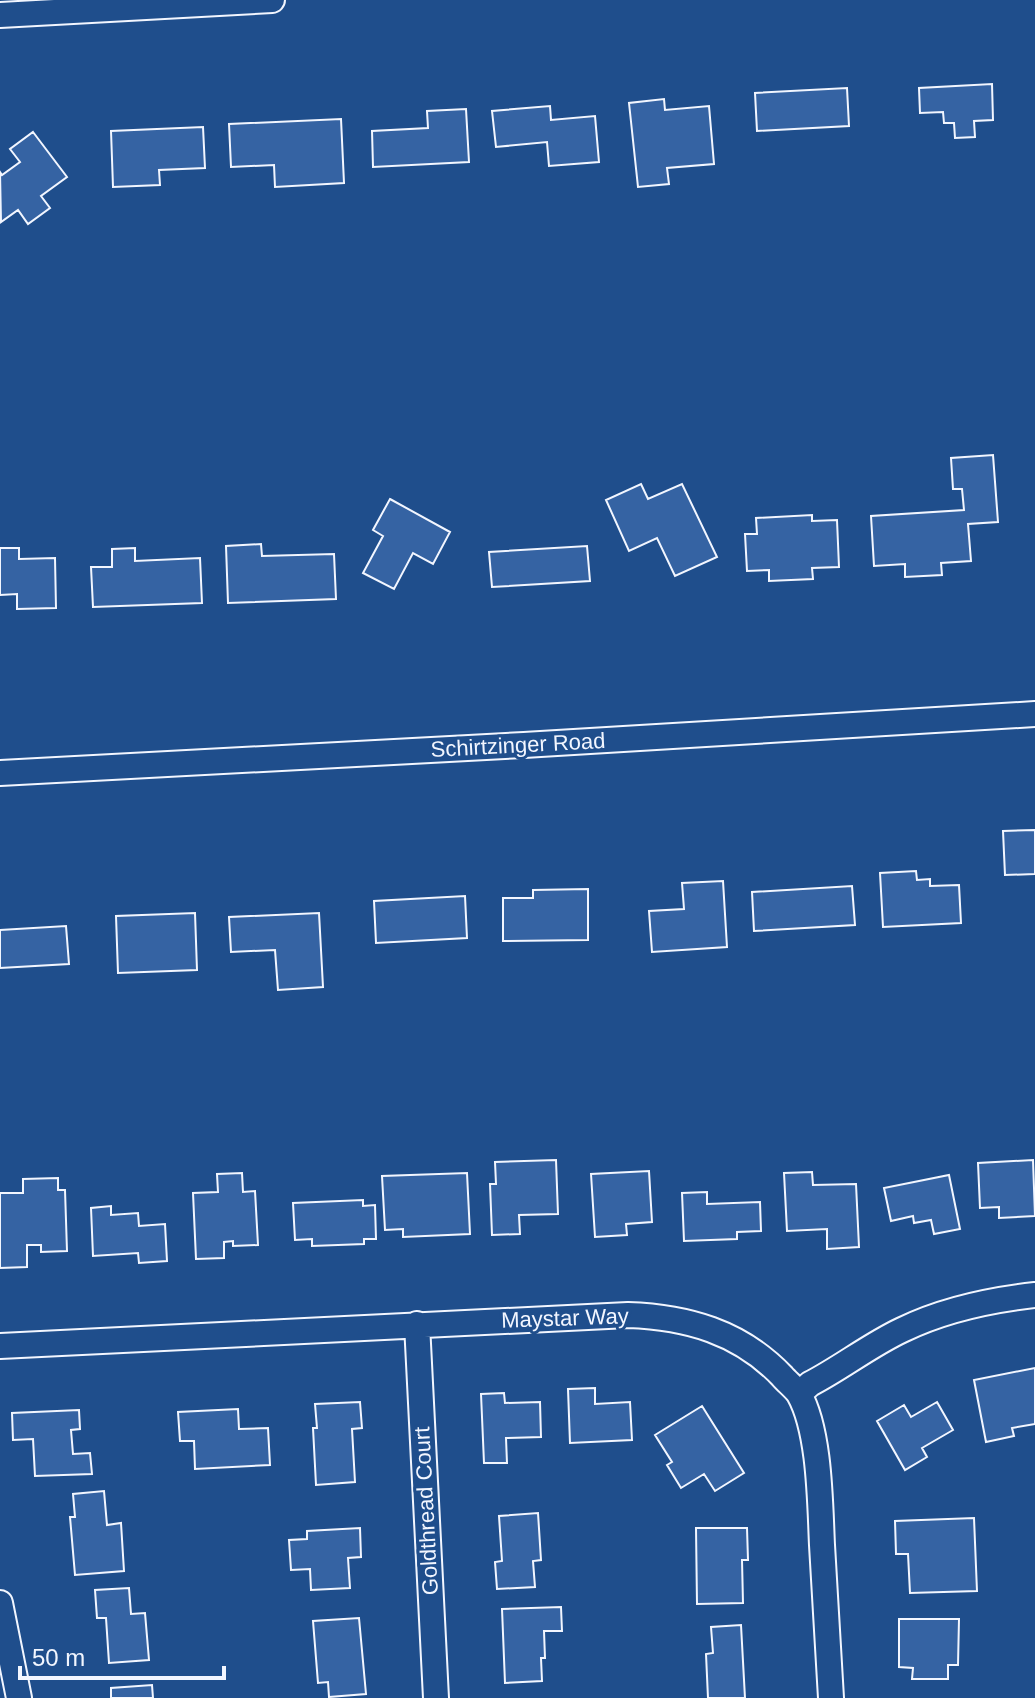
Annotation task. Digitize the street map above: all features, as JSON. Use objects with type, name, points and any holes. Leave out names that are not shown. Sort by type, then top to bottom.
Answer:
[{"type":"street","points":[[0,15],[272,0]]},
{"type":"street","name":"Schirtzinger Road","points":[[0,773],[1035,714]]},
{"type":"street","points":[[799,1394],[810,1384],[901,1330],[995,1299],[1035,1295]]},
{"type":"street","name":"Maystar Way","points":[[0,1346],[542,1317],[662,1316],[696,1322],[735,1338],[771,1365],[799,1394],[811,1431],[819,1479],[831,1698]]},
{"type":"street","name":"Goldthread Court","points":[[417,1324],[436,1698]]},
{"type":"street","points":[[0,1603],[19,1698]]},
{"type":"building","points":[[992,84],[993,120],[974,121],[975,137],[955,138],[954,123],[944,123],[943,112],[920,113],[919,88]]},
{"type":"building","points":[[847,88],[849,126],[757,131],[755,93]]},
{"type":"building","points":[[664,99],[665,110],[709,106],[714,164],[667,168],[669,184],[638,187],[629,103]]},
{"type":"building","points":[[550,106],[551,120],[595,116],[599,162],[549,166],[547,142],[496,147],[492,111]]},
{"type":"building","points":[[466,109],[469,162],[373,167],[372,131],[428,128],[427,111]]},
{"type":"building","points":[[341,119],[344,183],[275,187],[274,165],[231,167],[229,124]]},
{"type":"building","points":[[203,127],[205,168],[159,170],[160,185],[113,187],[111,131]]},
{"type":"building","points":[[33,132],[67,177],[41,196],[50,208],[28,224],[18,210],[1,222],[0,172],[2,175],[20,162],[10,149]]},
{"type":"building","points":[[993,455],[998,522],[968,524],[971,561],[941,563],[942,575],[905,577],[905,564],[874,566],[871,516],[964,510],[962,489],[953,489],[951,458]]},
{"type":"building","points":[[641,484],[648,499],[682,484],[717,557],[675,576],[657,538],[629,551],[606,500]]},
{"type":"building","points":[[390,499],[450,532],[433,564],[413,553],[394,589],[363,573],[383,536],[373,530]]},
{"type":"building","points":[[812,515],[812,521],[837,520],[839,567],[812,568],[813,579],[769,581],[769,570],[747,571],[745,534],[757,534],[756,518]]},
{"type":"building","points":[[261,544],[262,556],[334,554],[336,599],[228,603],[226,546]]},
{"type":"building","points":[[587,546],[590,581],[492,587],[489,552]]},
{"type":"building","points":[[0,548],[19,548],[19,559],[55,558],[56,608],[17,609],[17,594],[0,595]]},
{"type":"building","points":[[135,548],[135,561],[200,558],[202,603],[93,607],[91,567],[112,567],[112,549]]},
{"type":"building","points":[[1035,830],[1035,874],[1005,875],[1003,831]]},
{"type":"building","points":[[916,871],[917,880],[930,879],[930,886],[959,885],[961,923],[883,927],[880,873]]},
{"type":"building","points":[[723,881],[727,947],[652,952],[649,911],[684,909],[682,883]]},
{"type":"building","points":[[852,886],[855,925],[754,931],[752,892]]},
{"type":"building","points":[[588,889],[588,940],[503,941],[503,898],[533,898],[533,890]]},
{"type":"building","points":[[465,896],[467,938],[376,943],[374,901]]},
{"type":"building","points":[[195,913],[197,970],[118,973],[116,916]]},
{"type":"building","points":[[319,913],[323,987],[278,990],[275,950],[231,952],[229,917]]},
{"type":"building","points":[[66,926],[69,964],[0,968],[0,930]]},
{"type":"building","points":[[556,1160],[558,1214],[519,1215],[520,1234],[492,1235],[490,1184],[496,1184],[495,1162]]},
{"type":"building","points":[[1033,1160],[1035,1216],[999,1218],[999,1207],[980,1208],[978,1163]]},
{"type":"building","points":[[649,1171],[652,1222],[626,1224],[627,1235],[595,1237],[591,1174]]},
{"type":"building","points":[[812,1172],[813,1185],[856,1184],[859,1247],[827,1249],[827,1229],[787,1231],[784,1173]]},
{"type":"building","points":[[242,1173],[243,1192],[255,1191],[258,1245],[233,1246],[233,1241],[224,1242],[224,1258],[196,1259],[193,1193],[218,1192],[217,1174]]},
{"type":"building","points":[[467,1173],[470,1234],[403,1237],[403,1229],[385,1230],[382,1176]]},
{"type":"building","points":[[949,1175],[960,1229],[934,1234],[931,1220],[914,1223],[913,1216],[891,1221],[884,1188]]},
{"type":"building","points":[[58,1178],[58,1190],[65,1190],[67,1251],[41,1252],[41,1245],[27,1245],[27,1267],[0,1268],[0,1193],[23,1193],[23,1179]]},
{"type":"building","points":[[707,1192],[707,1204],[760,1202],[761,1231],[737,1232],[737,1239],[684,1241],[682,1193]]},
{"type":"building","points":[[363,1200],[363,1206],[375,1205],[376,1239],[364,1239],[364,1244],[312,1246],[312,1239],[295,1240],[293,1203]]},
{"type":"building","points":[[111,1206],[111,1215],[138,1213],[139,1226],[165,1224],[167,1261],[139,1263],[138,1253],[93,1256],[91,1208]]},
{"type":"building","points":[[1035,1368],[1035,1424],[1012,1428],[1014,1436],[986,1442],[974,1380]]},
{"type":"building","points":[[595,1388],[595,1404],[630,1402],[632,1440],[570,1443],[568,1389]]},
{"type":"building","points":[[504,1393],[505,1403],[540,1402],[541,1437],[506,1438],[507,1463],[484,1463],[481,1394]]},
{"type":"building","points":[[360,1402],[362,1428],[352,1429],[355,1482],[316,1485],[315,1404]]},
{"type":"building","points":[[937,1402],[953,1430],[922,1448],[927,1457],[905,1470],[877,1421],[904,1405],[911,1417]]},
{"type":"building","points":[[702,1406],[744,1473],[715,1491],[704,1474],[681,1488],[667,1465],[672,1462],[655,1435]]},
{"type":"building","points":[[238,1409],[239,1429],[268,1428],[270,1465],[195,1469],[194,1441],[180,1441],[178,1412]]},
{"type":"building","points":[[79,1410],[80,1429],[71,1430],[73,1454],[90,1453],[92,1474],[35,1476],[33,1439],[13,1440],[12,1413]]},
{"type":"building","points":[[104,1491],[107,1525],[121,1523],[124,1571],[75,1575],[70,1517],[75,1517],[73,1494]]},
{"type":"building","points":[[538,1513],[541,1560],[533,1561],[535,1587],[497,1589],[495,1562],[502,1561],[499,1516]]},
{"type":"building","points":[[974,1518],[977,1591],[910,1593],[908,1554],[896,1554],[895,1521]]},
{"type":"building","points":[[360,1528],[361,1557],[348,1558],[350,1588],[311,1590],[310,1569],[291,1570],[289,1540],[307,1539],[307,1531]]},
{"type":"building","points":[[696,1528],[747,1528],[748,1560],[742,1560],[743,1603],[697,1604]]},
{"type":"building","points":[[129,1588],[131,1614],[145,1613],[149,1660],[109,1663],[106,1618],[97,1618],[95,1590]]},
{"type":"building","points":[[561,1607],[562,1631],[544,1631],[542,1681],[505,1683],[502,1609]]},
{"type":"building","points":[[359,1618],[366,1694],[329,1697],[328,1682],[318,1683],[313,1621]]},
{"type":"building","points":[[899,1619],[959,1619],[958,1665],[948,1665],[948,1679],[912,1679],[913,1668],[899,1667]]},
{"type":"building","points":[[741,1625],[745,1698],[708,1698],[706,1654],[713,1653],[711,1627]]},
{"type":"building","points":[[152,1685],[153,1698],[111,1698],[111,1688]]}]
